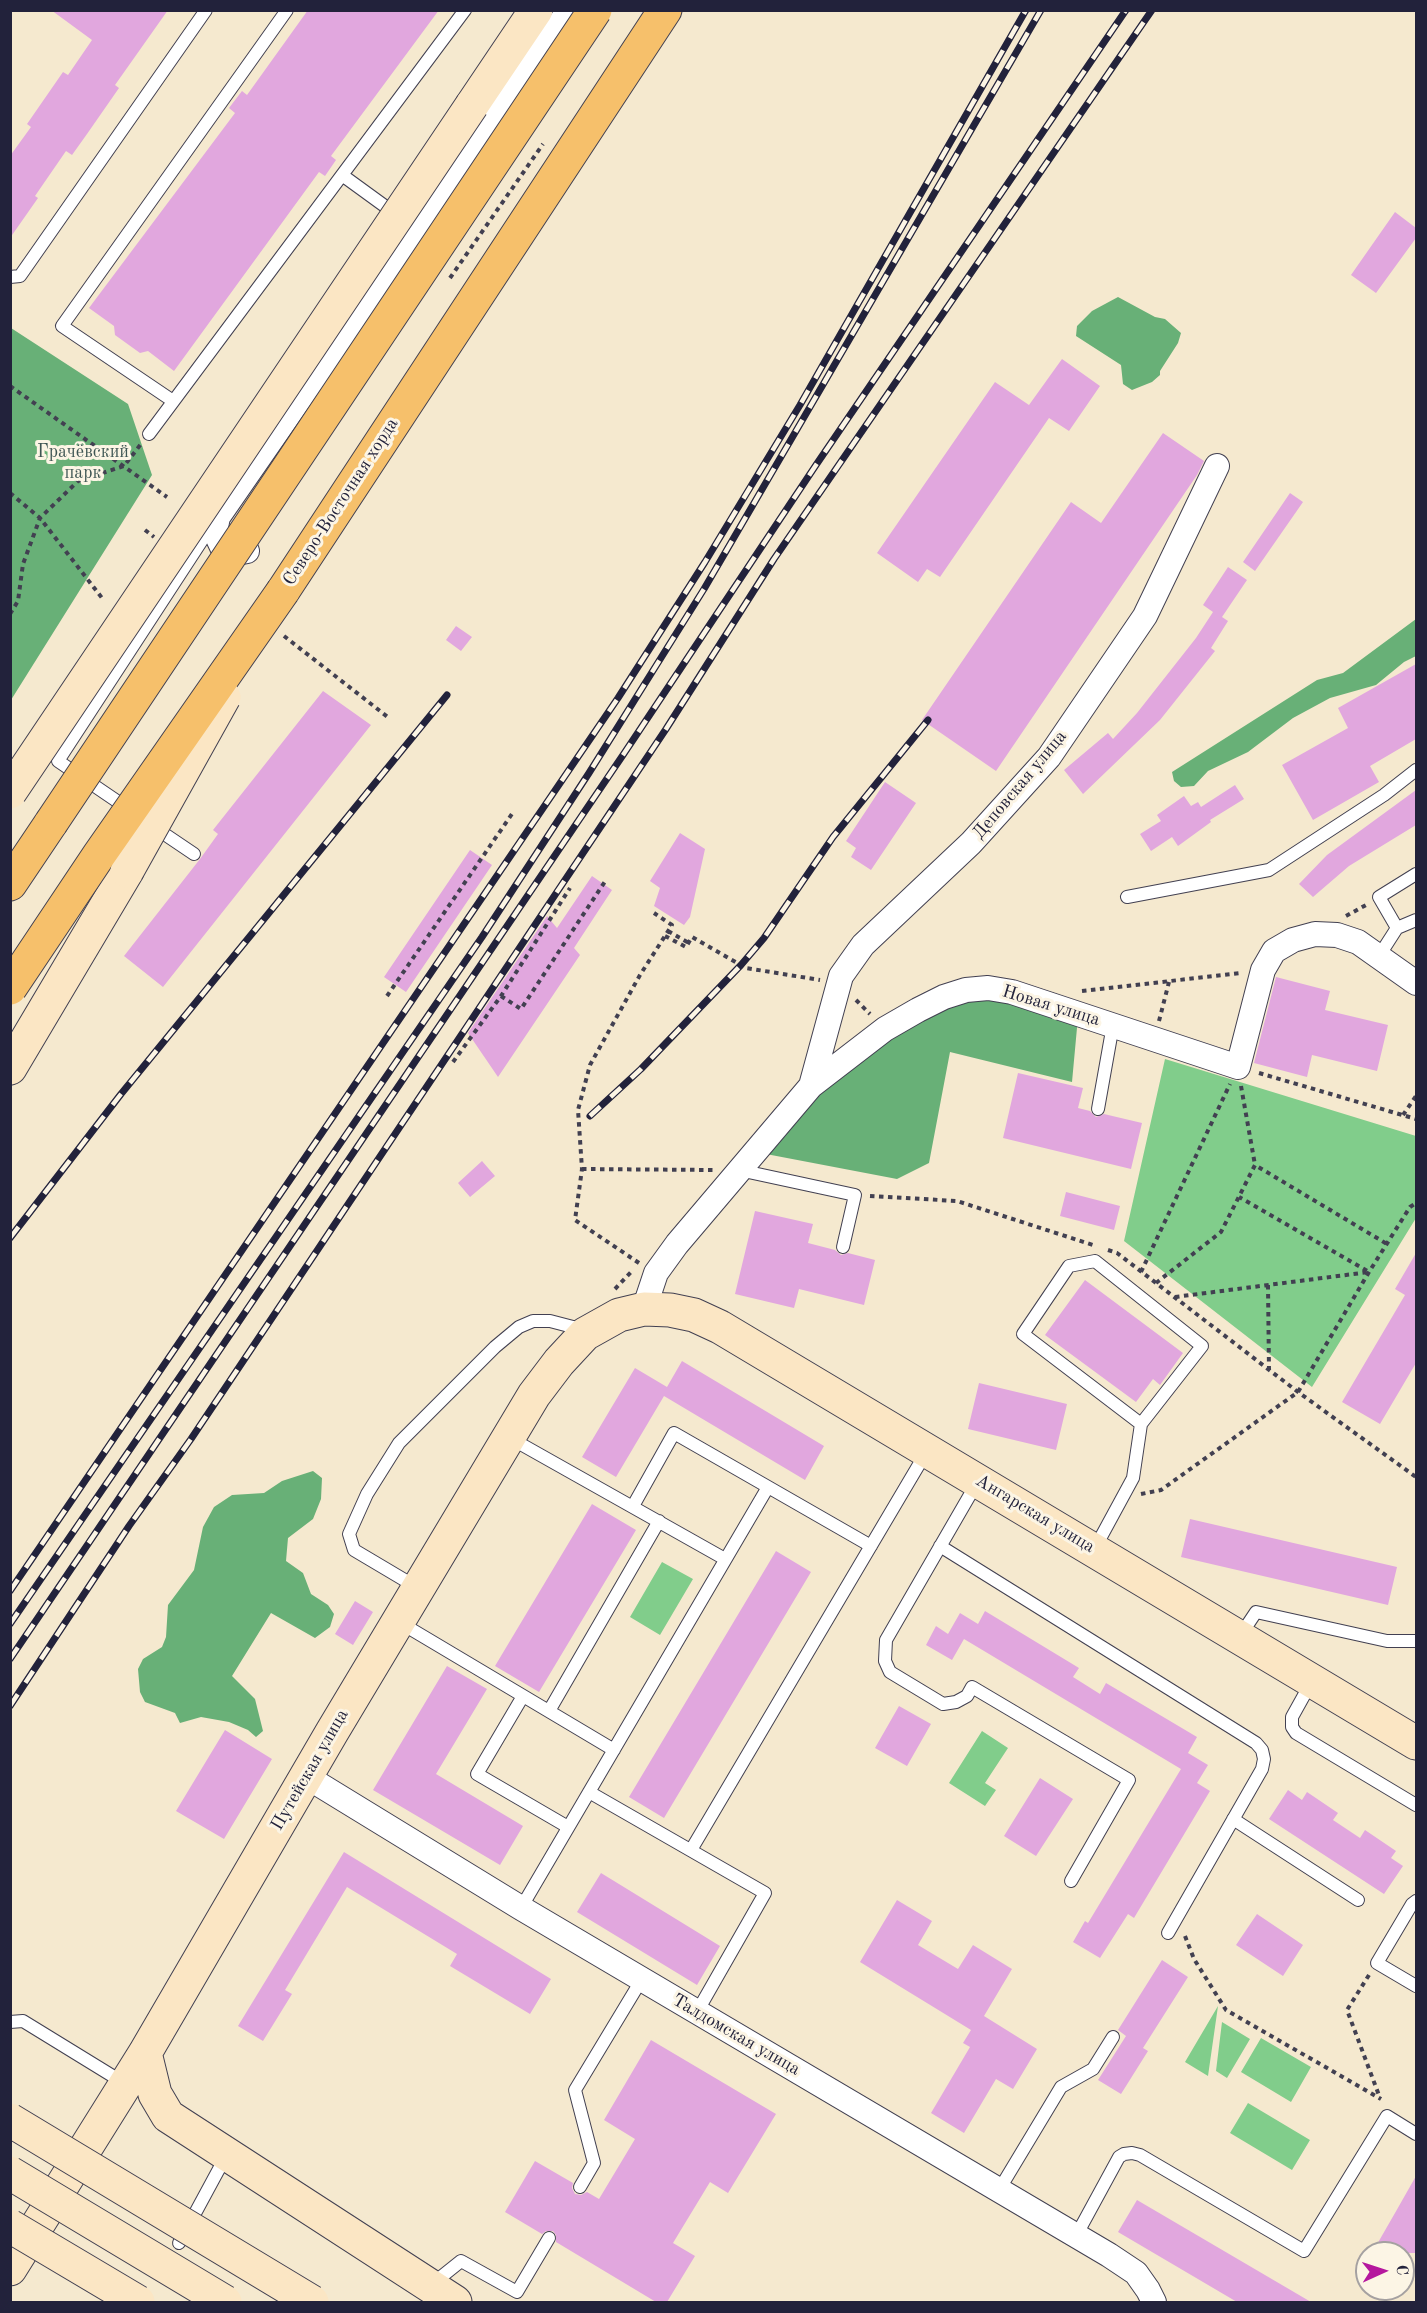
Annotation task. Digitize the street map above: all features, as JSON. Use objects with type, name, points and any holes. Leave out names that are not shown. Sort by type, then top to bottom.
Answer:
[{"type":"main road","points":[[10,884],[595,10]]},
{"type":"main road","name":"Северо-Восточная хорда","points":[[10,988],[99,855],[283,591],[665,10]]},
{"type":"street","points":[[10,792],[536,10]]},
{"type":"street","points":[[569,10],[415,224],[218,517],[214,532],[217,540],[229,551],[245,552],[258,543],[608,10]]},
{"type":"street","name":"Деповская улица","points":[[811,1086],[841,976],[863,945],[971,843],[1049,757],[1145,616],[1217,466]]},
{"type":"street","points":[[10,1068],[127,872],[283,591]]},
{"type":"street","points":[[1238,1067],[1263,970],[1274,951],[1293,940],[1315,934],[1337,935],[1358,942],[1416,983]]},
{"type":"street","name":"Новая улица","points":[[644,1309],[656,1273],[738,1170],[811,1086],[885,1029],[944,997],[966,990],[988,988],[1032,997],[1238,1067]]},
{"type":"street","name":"Путейская улица","points":[[10,2269],[145,2053],[398,1621],[534,1395],[559,1362],[585,1334],[619,1315],[644,1309]]},
{"type":"street","name":"Ангарская улица","points":[[644,1309],[670,1310],[694,1315],[720,1328],[1095,1549],[1416,1743]]},
{"type":"street","name":"Талдомская улица","points":[[307,1777],[521,1908],[1136,2273],[1154,2302]]},
{"type":"street","points":[[145,2053],[156,2094],[168,2116],[443,2294]]},
{"type":"street","points":[[10,2120],[312,2302]]},
{"type":"street","points":[[10,2173],[225,2302]]},
{"type":"street","points":[[10,2226],[138,2302]]},
{"type":"lane","points":[[10,277],[20,276],[206,10]]},
{"type":"lane","points":[[174,401],[62,327],[287,10]]},
{"type":"lane","points":[[148,434],[465,10]]},
{"type":"lane","points":[[342,176],[415,224],[433,242],[444,243],[459,237]]},
{"type":"lane","points":[[194,854],[58,761],[218,517]]},
{"type":"lane","points":[[1126,897],[1269,870],[1384,795],[1416,770]]},
{"type":"lane","points":[[1397,928],[1379,897],[1416,874]]},
{"type":"lane","points":[[1379,956],[1397,928],[1416,920]]},
{"type":"lane","points":[[1098,1109],[1113,1025]]},
{"type":"lane","points":[[738,1170],[855,1195],[843,1247]]},
{"type":"lane","points":[[1095,1549],[1133,1478],[1141,1424],[1202,1346],[1095,1261],[1069,1266],[1023,1334],[1141,1424]]},
{"type":"lane","points":[[418,1588],[354,1550],[349,1534],[367,1494],[399,1443],[495,1347],[519,1327],[533,1321],[550,1321],[573,1327],[585,1334]]},
{"type":"lane","points":[[633,1506],[674,1433],[871,1546]]},
{"type":"lane","points":[[509,1438],[725,1559]]},
{"type":"lane","points":[[690,1850],[927,1449]]},
{"type":"lane","points":[[978,1480],[885,1640],[885,1661],[890,1672],[943,1704],[956,1702],[967,1696],[972,1687],[1129,1780],[1071,1881]]},
{"type":"lane","points":[[521,1908],[768,1487]]},
{"type":"lane","points":[[549,1711],[659,1521]]},
{"type":"lane","points":[[940,1546],[1256,1743],[1262,1750],[1264,1759],[1262,1769],[1168,1933]]},
{"type":"lane","points":[[1240,1636],[1256,1612],[1387,1641],[1416,1641]]},
{"type":"lane","points":[[398,1621],[614,1750]]},
{"type":"lane","points":[[1312,1680],[1292,1717],[1292,1727],[1296,1733],[1416,1805]]},
{"type":"lane","points":[[523,1695],[477,1774],[568,1827]]},
{"type":"lane","points":[[589,1792],[765,1893],[697,2012]]},
{"type":"lane","points":[[1233,1819],[1358,1900]]},
{"type":"lane","points":[[1416,1900],[1377,1963],[1416,1986]]},
{"type":"lane","points":[[579,2187],[594,2163],[575,2090],[642,1979]]},
{"type":"lane","points":[[10,2022],[23,2020],[125,2084]]},
{"type":"lane","points":[[999,2190],[1061,2087],[1093,2069],[1113,2037]]},
{"type":"lane","points":[[1076,2236],[1119,2157],[1132,2154],[1140,2155],[1304,2251],[1387,2116],[1416,2133]]},
{"type":"lane","points":[[178,2243],[227,2155]]},
{"type":"lane","points":[[443,2294],[461,2261],[518,2292],[549,2238]]},
{"type":"path","points":[[444,287],[546,140]]},
{"type":"path","points":[[10,386],[167,497]]},
{"type":"path","points":[[10,614],[18,601],[23,564],[39,519],[78,481],[124,466],[148,434]]},
{"type":"path","points":[[10,493],[39,519],[102,598]]},
{"type":"path","points":[[278,631],[389,718]]},
{"type":"path","points":[[387,996],[514,811]]},
{"type":"path","points":[[501,996],[521,1009],[606,880]]},
{"type":"path","points":[[453,1062],[501,996],[570,888]]},
{"type":"path","points":[[615,1290],[639,1263],[575,1220],[582,1169],[578,1110],[590,1065],[640,975],[672,925],[654,913]]},
{"type":"path","points":[[666,933],[686,947],[692,937],[746,968],[839,983],[885,1029]]},
{"type":"path","points":[[1078,992],[1263,970]]},
{"type":"path","points":[[1154,1039],[1169,981]]},
{"type":"path","points":[[1238,1067],[1416,1119]]},
{"type":"path","points":[[1156,1284],[1221,1232],[1255,1165],[1238,1067]]},
{"type":"path","points":[[1142,1272],[1238,1067]]},
{"type":"path","points":[[1403,1115],[1416,1096]]},
{"type":"path","points":[[1255,1165],[1387,1244]]},
{"type":"path","points":[[582,1169],[738,1170]]},
{"type":"path","points":[[855,1195],[957,1201],[1096,1246]]},
{"type":"path","points":[[1239,1197],[1369,1272]]},
{"type":"path","points":[[1123,1498],[1161,1490],[1298,1392],[1369,1272],[1410,1207],[1416,1203]]},
{"type":"path","points":[[1107,1249],[1117,1253],[1298,1392],[1416,1477]]},
{"type":"path","points":[[1175,1297],[1369,1272]]},
{"type":"path","points":[[1268,1286],[1269,1370]]},
{"type":"path","points":[[1177,1917],[1194,1959],[1226,2010],[1381,2099]]},
{"type":"path","points":[[1377,1963],[1347,2010],[1387,2116]]},
{"type":"green space","points":[[1118,297],[1155,317],[1165,319],[1181,333],[1160,375],[1152,382],[1132,390],[1123,384],[1121,365],[1076,336],[1077,326],[1092,311]]},
{"type":"green space","name":"Грачёвский парк","points":[[11,328],[128,404],[152,475],[11,700]]},
{"type":"green space","points":[[1416,619],[1416,656],[1404,662],[1376,685],[1330,698],[1293,718],[1248,752],[1208,771],[1194,786],[1181,787],[1174,781],[1172,772],[1317,680],[1343,673]]},
{"type":"green space","points":[[989,993],[1078,1017],[1072,1082],[950,1052],[929,1163],[897,1179],[766,1154],[832,1082],[899,1027],[948,1002]]},
{"type":"green space","points":[[1165,1059],[1416,1136],[1416,1218],[1312,1387],[1124,1241]]},
{"type":"green space","points":[[313,1471],[322,1478],[321,1499],[313,1519],[288,1538],[286,1561],[303,1573],[311,1594],[328,1605],[334,1614],[330,1627],[315,1638],[271,1613],[232,1676],[255,1699],[263,1731],[256,1737],[248,1730],[229,1722],[201,1717],[180,1723],[175,1713],[145,1702],[140,1692],[138,1669],[143,1659],[162,1647],[166,1637],[168,1605],[194,1570],[203,1527],[214,1507],[232,1495],[264,1493],[282,1481]]},
{"type":"green space","points":[[662,1562],[693,1579],[660,1635],[630,1617]]},
{"type":"green space","points":[[982,1731],[1008,1748],[985,1783],[996,1790],[985,1806],[949,1783]]},
{"type":"green space","points":[[1218,2006],[1208,2076],[1185,2062]]},
{"type":"green space","points":[[1222,2022],[1250,2039],[1227,2078],[1216,2071]]},
{"type":"green space","points":[[1261,2038],[1311,2067],[1291,2102],[1241,2072]]},
{"type":"green space","points":[[1248,2103],[1310,2140],[1292,2170],[1230,2133]]},
{"type":"building","points":[[51,10],[168,10],[115,85],[119,88],[72,155],[66,151],[35,196],[38,198],[10,238],[10,156],[31,127],[27,124],[63,72],[68,75],[92,40]]},
{"type":"building","points":[[308,10],[439,10],[331,156],[336,160],[325,176],[319,172],[174,371],[148,351],[140,353],[115,335],[114,326],[89,308],[235,113],[229,108],[242,91],[247,95]]},
{"type":"building","points":[[1395,212],[1416,228],[1416,238],[1376,293],[1351,275]]},
{"type":"building","points":[[1062,359],[1100,386],[1069,431],[1049,418],[940,577],[927,569],[918,582],[877,553],[995,382],[1029,405]]},
{"type":"building","points":[[1163,433],[1204,461],[1197,475],[996,771],[922,720],[1071,502],[1101,523]]},
{"type":"building","points":[[1290,493],[1303,502],[1255,571],[1243,562]]},
{"type":"building","points":[[1228,567],[1247,580],[1222,617],[1228,621],[1211,648],[1215,651],[1160,720],[1083,794],[1064,770],[1108,733],[1113,739],[1137,713],[1196,638],[1213,612],[1203,605]]},
{"type":"building","points":[[456,626],[472,637],[461,651],[446,640]]},
{"type":"building","points":[[1416,664],[1416,739],[1370,766],[1379,782],[1313,820],[1282,765],[1348,728],[1338,708]]},
{"type":"building","points":[[323,691],[371,725],[163,987],[124,956],[218,834],[213,830]]},
{"type":"building","points":[[885,782],[916,803],[871,870],[851,857],[856,848],[846,841]]},
{"type":"building","points":[[1235,785],[1244,799],[1210,820],[1211,822],[1178,846],[1172,837],[1151,851],[1140,834],[1161,821],[1157,815],[1184,796],[1191,806],[1198,802],[1201,807]]},
{"type":"building","points":[[1416,790],[1416,825],[1349,866],[1313,897],[1299,884],[1327,855]]},
{"type":"building","points":[[680,833],[705,849],[690,917],[684,925],[654,906],[660,888],[650,881]]},
{"type":"building","points":[[470,850],[492,865],[406,992],[384,977]]},
{"type":"building","points":[[592,876],[612,890],[574,948],[580,955],[498,1077],[468,1033],[547,916],[557,928]]},
{"type":"building","points":[[1276,977],[1330,991],[1325,1010],[1388,1025],[1377,1071],[1312,1055],[1307,1077],[1254,1063]]},
{"type":"building","points":[[1018,1073],[1083,1088],[1078,1108],[1090,1111],[1096,1117],[1104,1114],[1142,1123],[1131,1169],[1003,1138]]},
{"type":"building","points":[[482,1161],[495,1176],[470,1197],[458,1183]]},
{"type":"building","points":[[1066,1192],[1120,1206],[1114,1230],[1060,1216]]},
{"type":"building","points":[[755,1211],[813,1224],[808,1243],[835,1250],[841,1255],[848,1253],[875,1260],[864,1305],[799,1289],[794,1308],[735,1294]]},
{"type":"building","points":[[1416,1253],[1416,1363],[1380,1424],[1342,1402],[1405,1295],[1395,1289]]},
{"type":"building","points":[[1085,1280],[1183,1353],[1160,1385],[1153,1379],[1136,1402],[1045,1335]]},
{"type":"building","points":[[682,1361],[824,1446],[805,1480],[664,1396],[616,1477],[582,1457],[635,1368],[667,1387]]},
{"type":"building","points":[[979,1383],[1067,1404],[1056,1450],[968,1429]]},
{"type":"building","points":[[592,1504],[636,1530],[539,1692],[495,1666]]},
{"type":"building","points":[[1190,1519],[1397,1567],[1388,1605],[1181,1557]]},
{"type":"building","points":[[776,1551],[811,1572],[664,1818],[629,1797]]},
{"type":"building","points":[[355,1601],[373,1612],[353,1645],[335,1634]]},
{"type":"building","points":[[985,1611],[1079,1668],[1073,1677],[1100,1694],[1106,1683],[1197,1737],[1188,1753],[1208,1765],[1197,1783],[1210,1791],[1134,1918],[1128,1914],[1100,1958],[1073,1942],[1085,1921],[1088,1923],[1181,1769],[964,1639],[952,1660],[926,1645],[936,1626],[948,1634],[960,1613],[978,1624]]},
{"type":"building","points":[[447,1666],[487,1689],[436,1774],[523,1826],[500,1865],[373,1790]]},
{"type":"building","points":[[899,1706],[931,1724],[907,1766],[875,1748]]},
{"type":"building","points":[[225,1730],[272,1759],[224,1839],[176,1811]]},
{"type":"building","points":[[1040,1778],[1073,1799],[1036,1856],[1004,1836]]},
{"type":"building","points":[[1288,1790],[1302,1800],[1307,1792],[1338,1813],[1333,1820],[1360,1838],[1365,1830],[1396,1851],[1391,1858],[1403,1866],[1384,1894],[1269,1819]]},
{"type":"building","points":[[344,1852],[551,1979],[530,2014],[450,1966],[457,1954],[347,1887],[285,1990],[292,1994],[263,2041],[238,2026]]},
{"type":"building","points":[[601,1873],[720,1946],[697,1985],[577,1912]]},
{"type":"building","points":[[897,1900],[932,1921],[918,1945],[958,1969],[973,1945],[1012,1969],[984,2016],[1037,2049],[1013,2089],[996,2079],[964,2133],[931,2113],[970,2047],[963,2043],[971,2030],[860,1962]]},
{"type":"building","points":[[1257,1914],[1303,1945],[1283,1976],[1236,1945]]},
{"type":"building","points":[[1162,1960],[1188,1977],[1143,2048],[1148,2051],[1121,2094],[1098,2080],[1126,2036],[1118,2030]]},
{"type":"building","points":[[651,2040],[776,2114],[728,2193],[710,2182],[673,2243],[695,2256],[667,2302],[656,2302],[556,2242],[556,2235],[553,2231],[546,2231],[542,2234],[505,2212],[535,2161],[573,2183],[572,2188],[575,2194],[581,2195],[587,2192],[599,2199],[635,2139],[604,2120]]},
{"type":"building","points":[[1416,2176],[1416,2253],[1415,2241],[1379,2241]]},
{"type":"building","points":[[1137,2200],[1311,2302],[1237,2302],[1118,2232]]},
{"type":"railway","points":[[10,1591],[618,698],[705,562],[800,405],[1026,10]]},
{"type":"railway","points":[[10,1624],[482,937],[589,773],[704,589],[1041,10]]},
{"type":"railway","points":[[10,1659],[1126,10]]},
{"type":"railway","points":[[10,1706],[666,729],[774,559],[1152,10]]},
{"type":"railway","points":[[10,1238],[121,1094],[447,695]]},
{"type":"railway","points":[[590,1116],[641,1069],[741,965],[764,938],[833,837],[928,720]]}]
